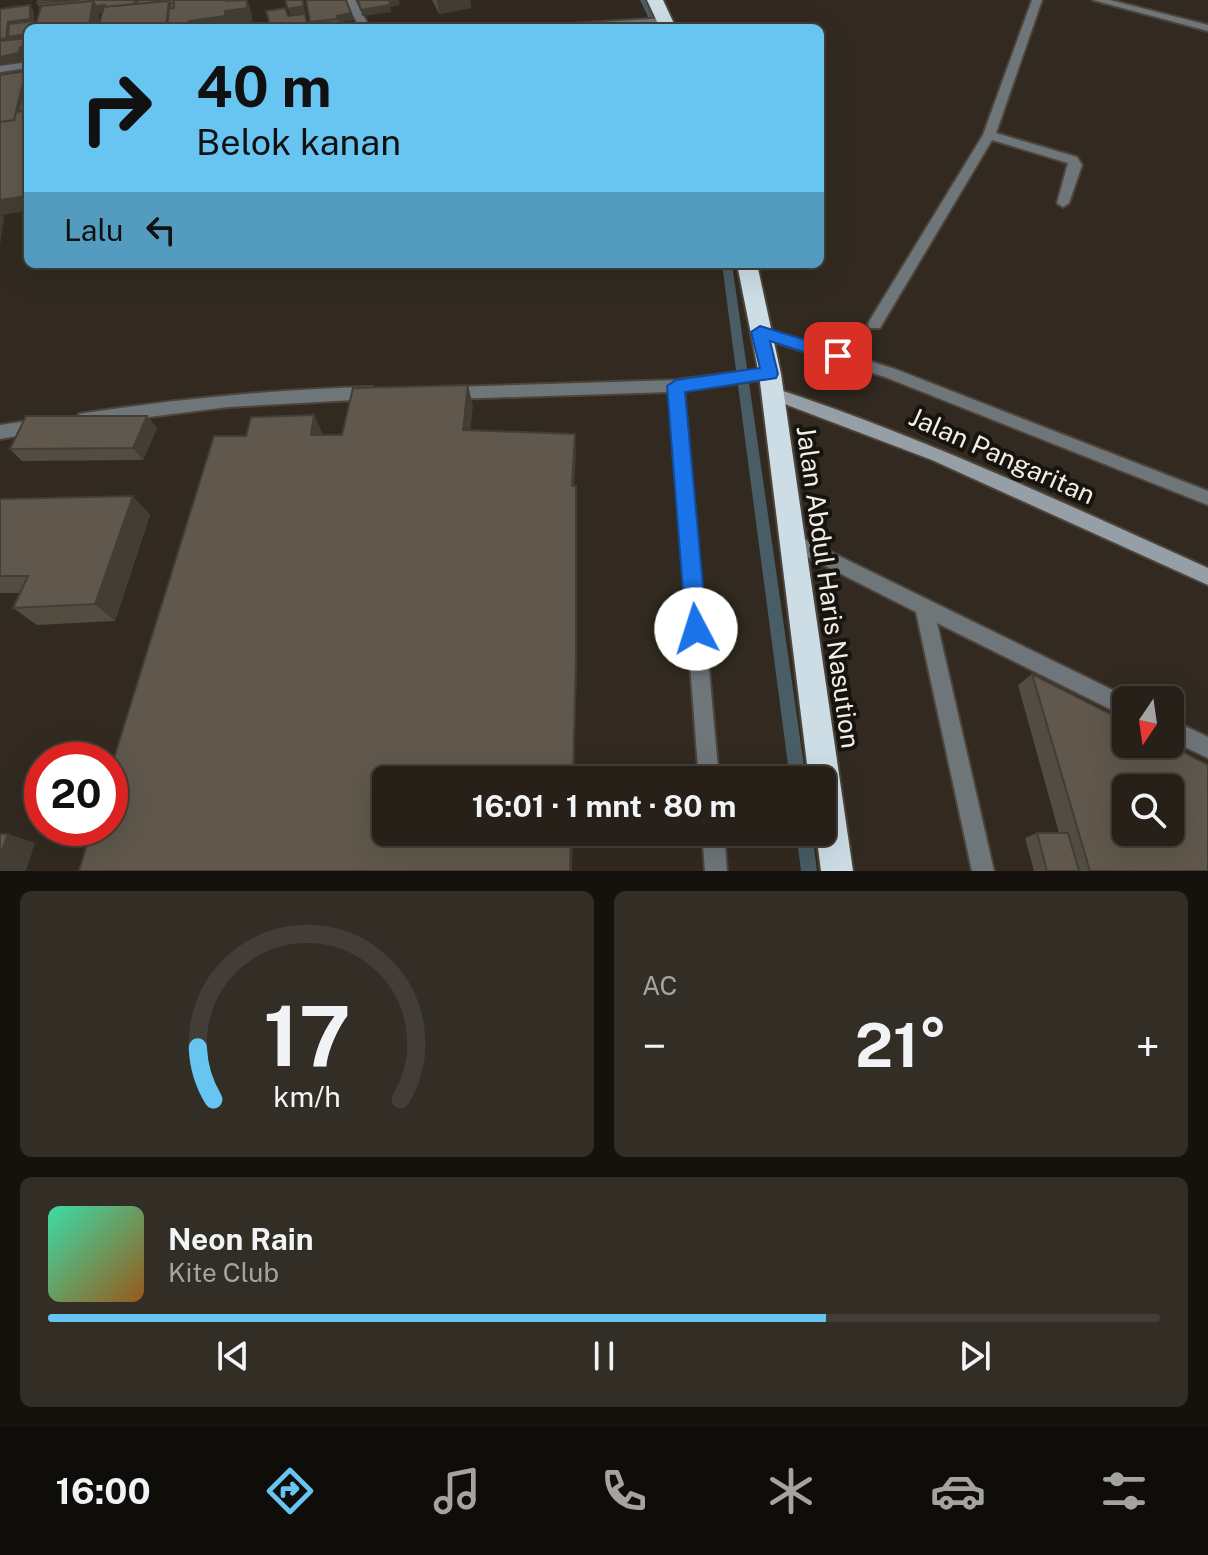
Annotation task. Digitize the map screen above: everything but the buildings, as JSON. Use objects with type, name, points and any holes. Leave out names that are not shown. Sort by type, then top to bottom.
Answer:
[{"type":"highway","points":[[655,0],[666,24]]},
{"type":"highway","name":"Jalan Abdul Haris Nasution","points":[[748,268],[770,383],[837,871]]},
{"type":"street","points":[[350,0],[363,24]]},
{"type":"street","points":[[875,324],[989,135],[1037,0]]},
{"type":"street","points":[[1098,0],[1208,28]]},
{"type":"street","points":[[0,69],[24,66]]},
{"type":"street","points":[[989,135],[1073,160],[1076,165],[1063,203]]},
{"type":"street","points":[[760,332],[890,373],[1208,498]]},
{"type":"street","points":[[429,393],[770,383]]},
{"type":"street","name":"Jalan Pangaritan","points":[[770,383],[844,417],[971,468],[1208,577]]},
{"type":"street","points":[[676,386],[708,766]]},
{"type":"street","points":[[0,432],[178,405],[322,394],[383,393]]},
{"type":"street","points":[[790,540],[1112,700]]},
{"type":"street","points":[[924,605],[983,871]]},
{"type":"street","points":[[1184,736],[1208,748]]},
{"type":"street","points":[[714,846],[716,871]]},
{"type":"waterway","points":[[644,0],[654,21]]},
{"type":"waterway","points":[[0,72],[24,69]]},
{"type":"waterway","points":[[728,268],[743,377]]},
{"type":"waterway","points":[[744,379],[796,766]]},
{"type":"waterway","points":[[806,846],[809,871]]},
{"type":"route","points":[[696,629],[676,386],[712,384],[770,374],[760,332],[838,356]]}]
